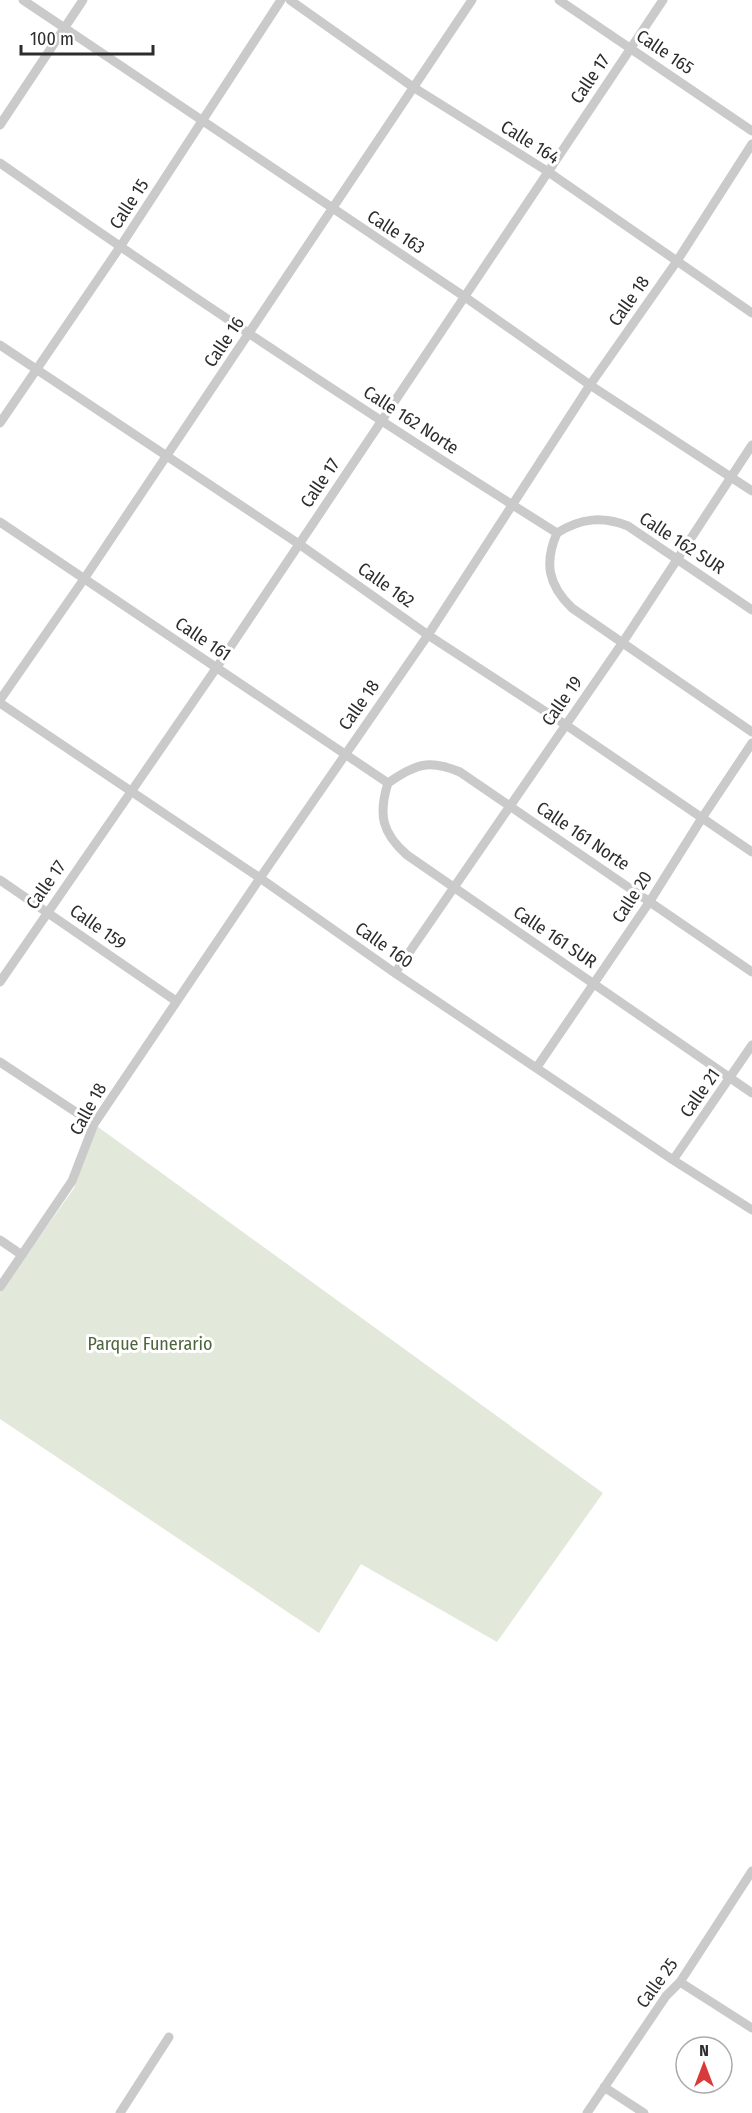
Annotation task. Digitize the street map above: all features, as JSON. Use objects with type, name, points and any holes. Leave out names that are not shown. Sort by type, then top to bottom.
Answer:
[{"type":"street","name":"Calle 163","points":[[22,0],[752,491]]},
{"type":"street","points":[[0,125],[83,0]]},
{"type":"street","name":"Calle 15","points":[[0,423],[120,247],[281,0]]},
{"type":"street","name":"Calle 164","points":[[290,0],[413,87],[547,171],[752,313]]},
{"type":"street","name":"Calle 16","points":[[0,701],[167,457],[472,0]]},
{"type":"street","name":"Calle 165","points":[[559,0],[752,131]]},
{"type":"street","name":"Calle 17","points":[[0,982],[217,668],[663,0]]},
{"type":"street","name":"Calle 18","points":[[0,1287],[72,1181],[94,1124],[428,635],[590,384],[677,261],[752,144]]},
{"type":"street","name":"Calle 162 Norte","points":[[0,163],[120,247],[381,422],[556,533]]},
{"type":"street","name":"Calle 162","points":[[0,345],[299,544],[428,635],[566,725],[752,852]]},
{"type":"street","name":"Calle 19","points":[[395,973],[623,642],[752,445]]},
{"type":"street","name":"Calle 162 SUR","points":[[556,533],[583,520],[611,520],[628,526],[752,609]]},
{"type":"street","name":"Calle 161","points":[[0,522],[388,783]]},
{"type":"street","points":[[556,533],[551,547],[549,566],[552,582],[561,597],[572,608],[752,732]]},
{"type":"street","name":"Calle 160","points":[[0,701],[395,973],[673,1160],[752,1210]]},
{"type":"street","name":"Calle 20","points":[[537,1067],[650,902],[752,743]]},
{"type":"street","name":"Calle 161 Norte","points":[[388,783],[412,767],[427,764],[444,765],[460,772],[752,972]]},
{"type":"street","name":"Calle 161 SUR","points":[[388,783],[383,809],[385,830],[393,842],[407,855],[752,1093]]},
{"type":"street","name":"Calle 159","points":[[0,880],[176,1001]]},
{"type":"street","name":"Calle 21","points":[[673,1160],[752,1045]]},
{"type":"street","points":[[0,1062],[94,1124]]},
{"type":"street","points":[[0,1240],[21,1255]]},
{"type":"street","name":"Calle 25","points":[[587,2113],[666,1996],[680,1982],[752,1871]]},
{"type":"street","points":[[680,1982],[752,2028]]},
{"type":"street","points":[[120,2113],[169,2037]]},
{"type":"street","points":[[604,2087],[644,2113]]},
{"type":"green space","name":"Parque Funerario","points":[[94,1124],[603,1493],[497,1642],[361,1564],[319,1633],[0,1419],[0,1293],[74,1188]]}]
